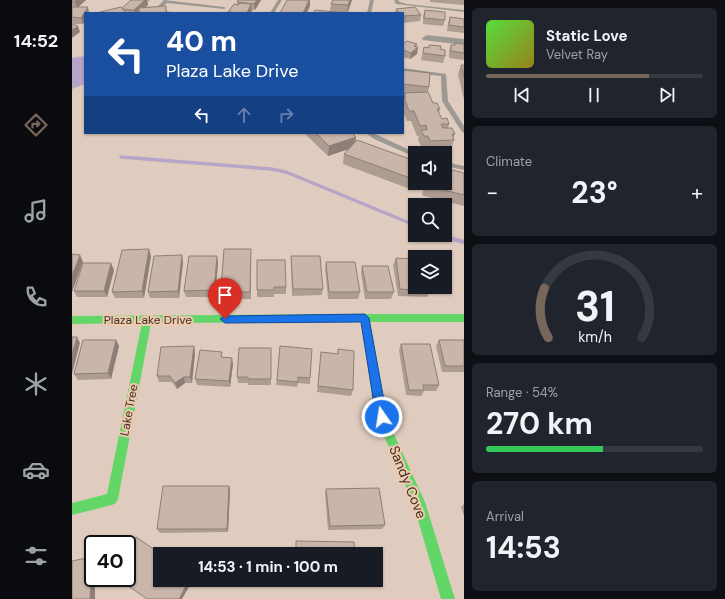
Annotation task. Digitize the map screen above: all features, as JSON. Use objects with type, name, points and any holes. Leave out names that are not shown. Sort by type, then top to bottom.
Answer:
[{"type":"street","points":[[427,38],[464,42]]},
{"type":"street","name":"Sandy Cove","points":[[365,318],[382,417],[418,502],[448,599]]},
{"type":"street","name":"Plaza Lake Drive","points":[[72,320],[464,318]]},
{"type":"street","name":"Lake Tree","points":[[72,509],[112,499],[147,320]]},
{"type":"lane","points":[[166,12],[156,11],[167,0],[226,6],[221,12]]},
{"type":"lane","points":[[273,12],[280,0]]},
{"type":"lane","points":[[369,12],[372,0]]},
{"type":"lane","points":[[396,0],[407,5],[464,11]]},
{"type":"lane","points":[[404,70],[444,75],[445,101],[464,131]]},
{"type":"lane","points":[[370,134],[408,152]]},
{"type":"lane","points":[[452,165],[464,168]]},
{"type":"shaded area","points":[[84,56],[84,84],[72,89],[72,58]]},
{"type":"building","points":[[131,0],[145,0],[134,10],[122,9]]},
{"type":"building","points":[[238,0],[257,0],[254,4],[237,2]]},
{"type":"building","points":[[287,0],[309,0],[303,12],[281,12]]},
{"type":"building","points":[[333,0],[350,0],[348,5],[331,4]]},
{"type":"building","points":[[240,3],[251,4],[247,12],[228,12],[234,4],[238,5]]},
{"type":"building","points":[[166,6],[166,12],[139,12],[139,8]]},
{"type":"building","points":[[72,7],[88,7],[81,18],[72,17]]},
{"type":"building","points":[[121,7],[125,12],[100,12]]},
{"type":"building","points":[[415,7],[421,15],[404,16],[404,12],[398,12],[396,9]]},
{"type":"building","points":[[315,10],[336,12],[314,12]]},
{"type":"building","points":[[425,10],[445,12],[445,20],[424,18]]},
{"type":"building","points":[[450,17],[464,19],[464,27],[449,25]]},
{"type":"building","points":[[72,24],[78,26],[72,30]]},
{"type":"building","points":[[407,41],[417,44],[414,46],[418,47],[411,53],[404,50],[404,43]]},
{"type":"building","points":[[455,43],[464,44],[464,53],[451,51],[451,45],[455,45]]},
{"type":"building","points":[[429,45],[441,46],[440,49],[445,50],[445,56],[423,53],[424,47],[429,48]]},
{"type":"building","points":[[461,65],[464,65],[464,77]]},
{"type":"building","points":[[404,70],[430,73],[429,87],[404,84]]},
{"type":"building","points":[[428,92],[433,103],[437,103],[440,109],[437,109],[442,119],[447,118],[449,124],[441,124],[443,128],[452,128],[455,134],[452,134],[454,140],[430,141],[428,136],[424,136],[421,130],[427,130],[426,125],[420,126],[414,111],[409,111],[404,93]]},
{"type":"building","points":[[317,134],[353,134],[356,137],[329,146]]},
{"type":"building","points":[[357,140],[408,158],[408,177],[344,154]]},
{"type":"building","points":[[452,170],[464,173],[464,195],[443,190],[452,190]]},
{"type":"building","points":[[149,249],[142,291],[112,292],[122,250]]},
{"type":"building","points":[[224,249],[251,249],[250,292],[233,292],[233,290],[221,289]]},
{"type":"building","points":[[72,254],[80,255],[72,276]]},
{"type":"building","points":[[182,255],[178,291],[148,292],[154,256]]},
{"type":"building","points":[[189,256],[217,256],[214,290],[184,291]]},
{"type":"building","points":[[291,256],[320,256],[323,289],[293,289]]},
{"type":"building","points":[[396,258],[408,259],[408,290],[400,289]]},
{"type":"building","points":[[257,260],[285,260],[286,287],[274,287],[274,290],[257,290]]},
{"type":"building","points":[[326,262],[355,262],[360,292],[329,292]]},
{"type":"building","points":[[83,263],[111,263],[104,291],[74,291]]},
{"type":"building","points":[[362,266],[388,266],[394,292],[367,292]]},
{"type":"building","points":[[72,337],[77,337],[72,355]]},
{"type":"building","points":[[83,340],[116,340],[108,373],[74,374]]},
{"type":"building","points":[[439,340],[464,340],[464,366],[445,366]]},
{"type":"building","points":[[401,344],[430,344],[439,385],[423,385],[424,390],[409,390]]},
{"type":"building","points":[[194,346],[190,377],[184,377],[175,383],[170,376],[157,376],[161,347]]},
{"type":"building","points":[[280,346],[312,349],[310,378],[298,377],[298,382],[277,380]]},
{"type":"building","points":[[239,348],[271,348],[271,379],[248,379],[248,377],[237,377]]},
{"type":"building","points":[[338,349],[354,351],[353,390],[318,386],[321,352],[338,354]]},
{"type":"building","points":[[200,350],[222,352],[221,357],[232,358],[229,381],[195,379]]},
{"type":"building","points":[[163,486],[229,486],[227,529],[157,529]]},
{"type":"building","points":[[379,488],[385,525],[330,526],[326,489]]},
{"type":"building","points":[[136,537],[153,549],[153,587],[185,587],[179,599],[147,599],[130,587],[136,587]]},
{"type":"building","points":[[296,541],[354,542],[354,547],[296,547]]},
{"type":"building","points":[[84,559],[84,587],[91,587],[90,599],[72,599],[72,561]]},
{"type":"waterway","points":[[121,157],[271,169],[286,172],[408,222]]},
{"type":"waterway","points":[[452,239],[464,242]]},
{"type":"traffic: fast","points":[[365,318],[381,417],[419,502],[448,599]]},
{"type":"traffic: fast","points":[[72,320],[464,318]]},
{"type":"traffic: fast","points":[[72,509],[112,499],[147,320]]},
{"type":"route","points":[[225,319],[365,318],[377,397],[382,417]]}]
